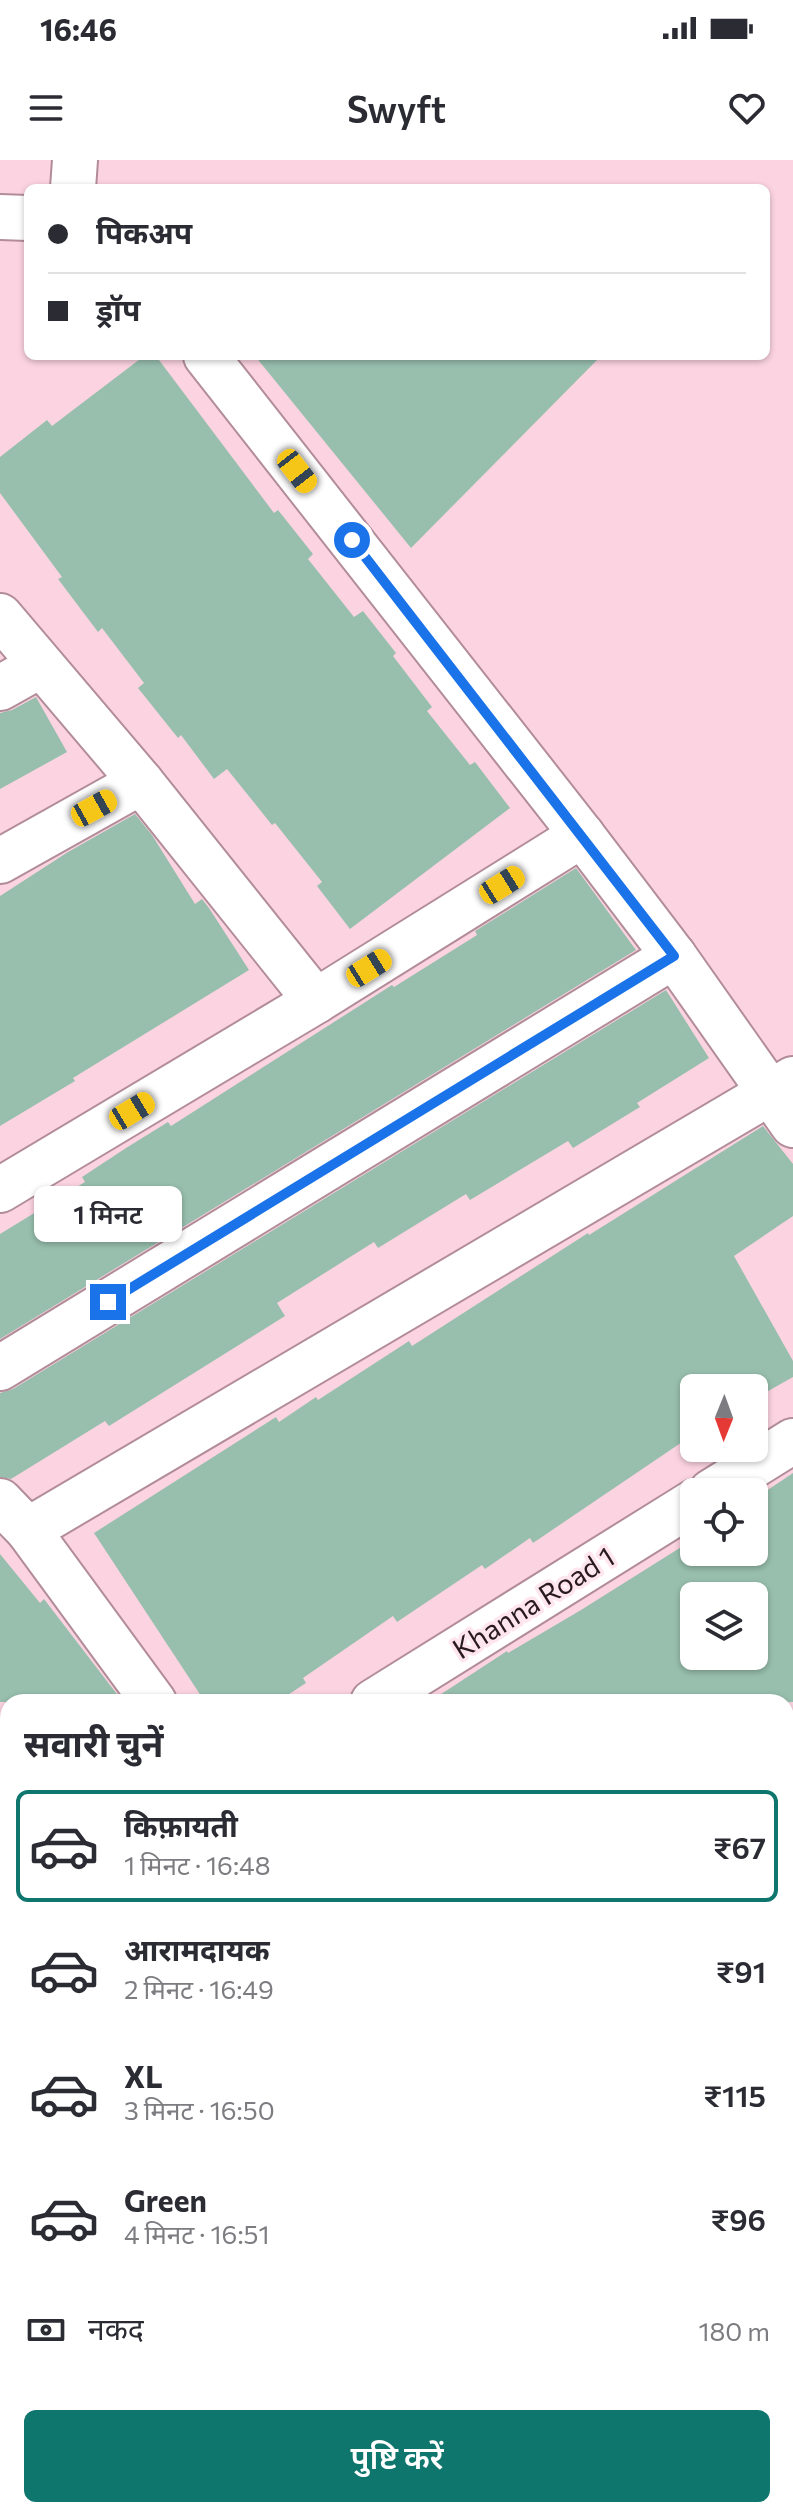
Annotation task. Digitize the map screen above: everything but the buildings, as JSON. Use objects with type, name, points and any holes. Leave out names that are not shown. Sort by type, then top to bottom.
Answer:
[{"type":"street","points":[[73,184],[75,160]]},
{"type":"street","points":[[0,217],[24,218]]},
{"type":"street","points":[[148,1694],[14,1516],[786,1099],[209,360]]},
{"type":"street","points":[[0,616],[141,782],[316,1001]]},
{"type":"street","points":[[0,688],[41,665]]},
{"type":"street","points":[[0,861],[141,782]]},
{"type":"street","points":[[0,1190],[316,1001],[582,835]]},
{"type":"street","points":[[0,1368],[674,956]]},
{"type":"street","points":[[734,1478],[793,1441]]},
{"type":"street","name":"Khanna Road 1","points":[[386,1694],[680,1511]]},
{"type":"route","points":[[108,1302],[674,956],[352,540]]}]
